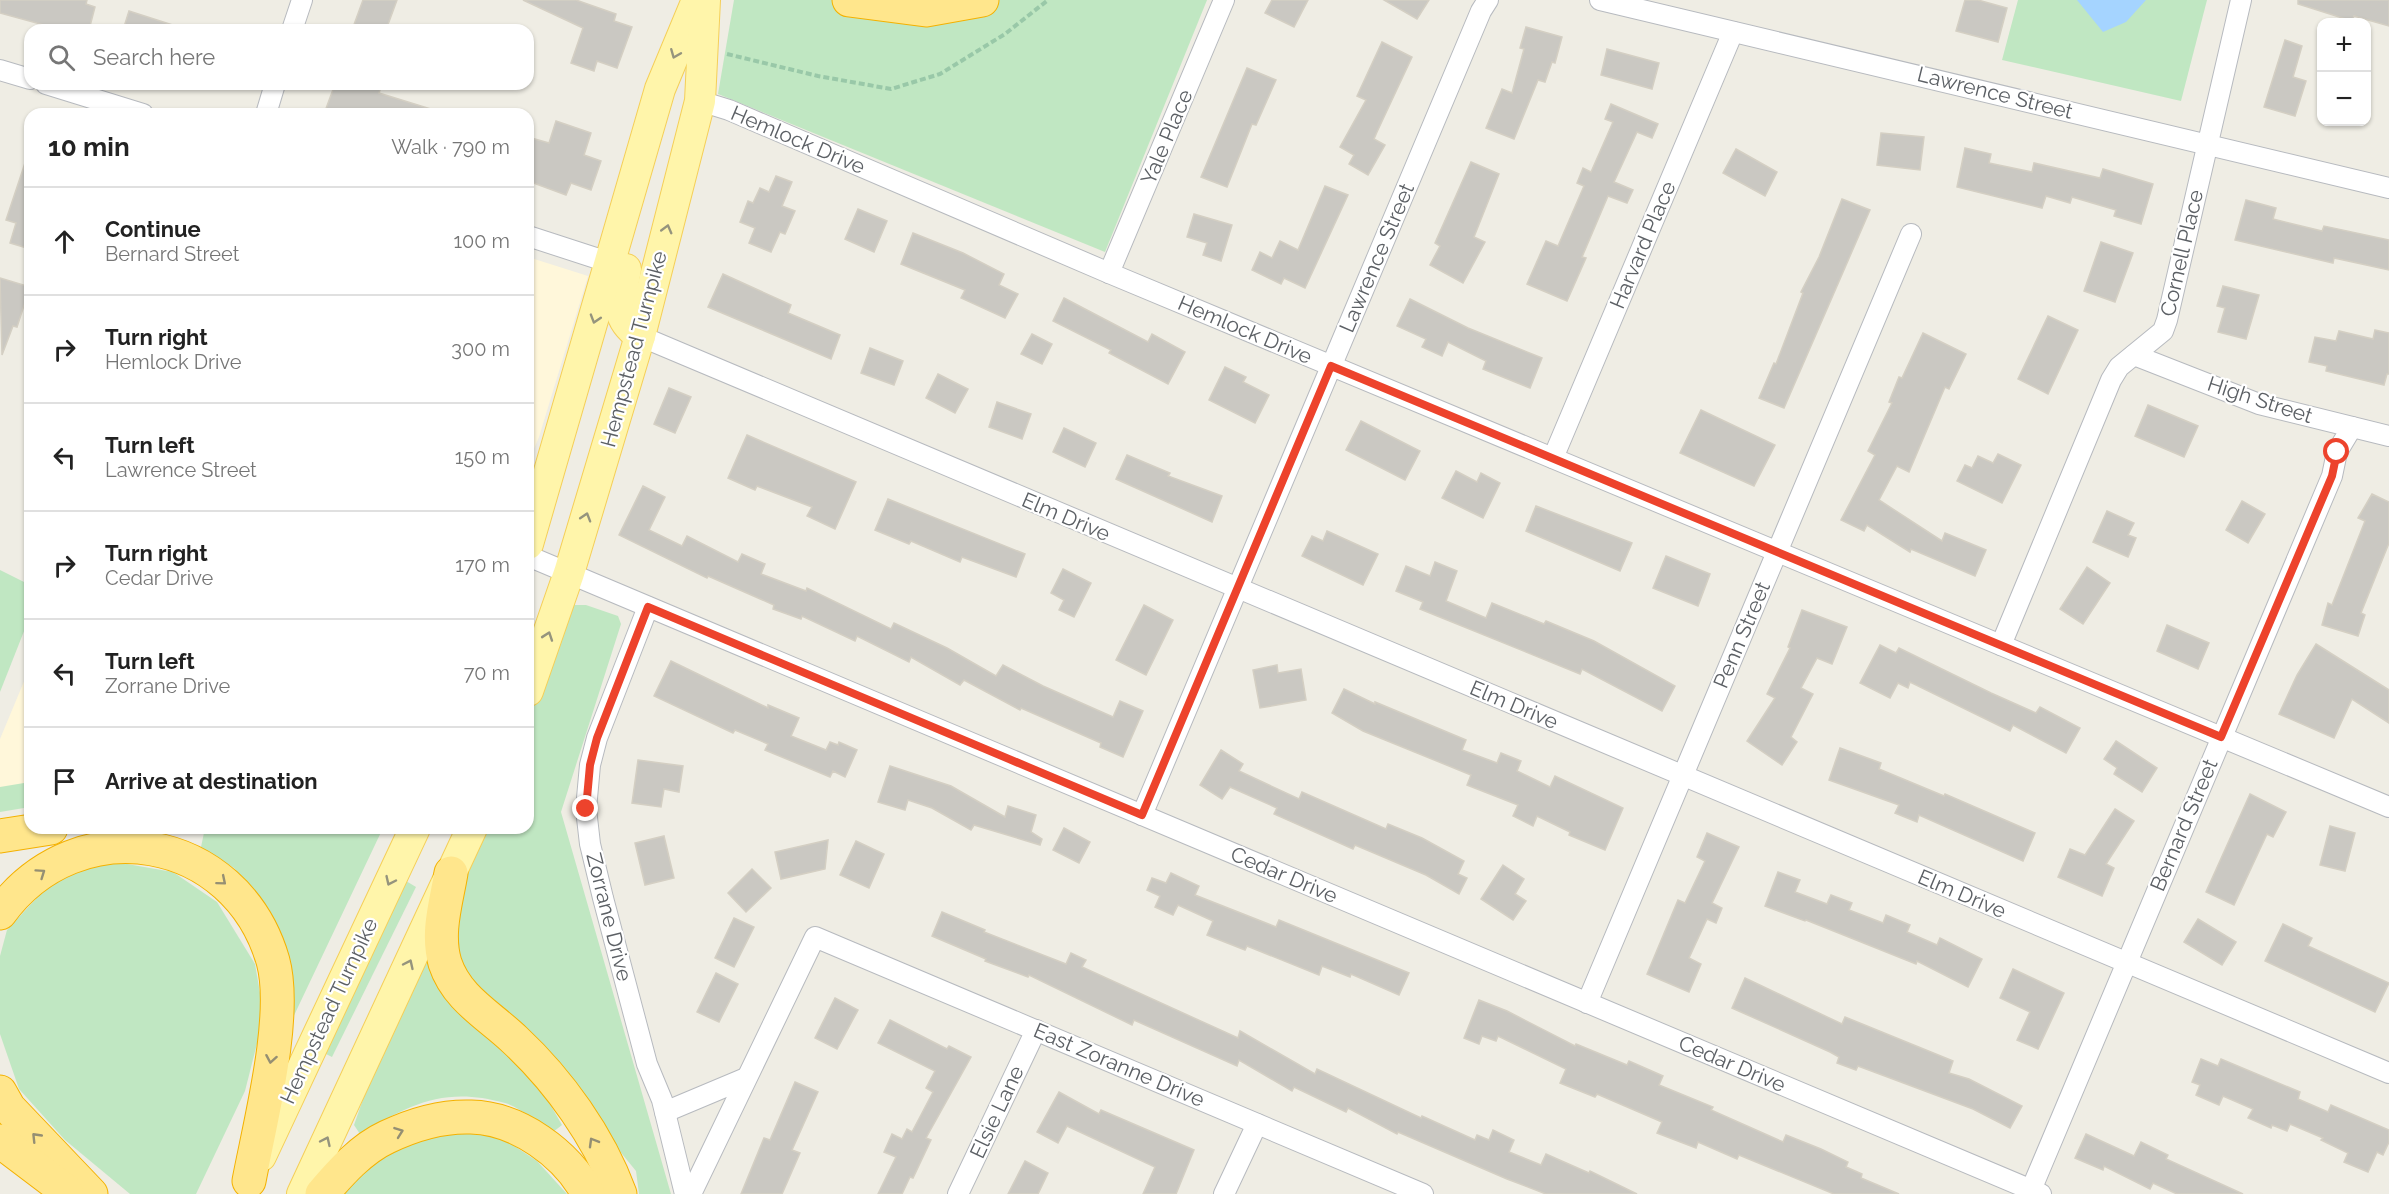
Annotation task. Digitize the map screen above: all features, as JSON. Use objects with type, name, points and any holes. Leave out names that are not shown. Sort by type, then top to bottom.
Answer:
[{"type":"highway","points":[[849,0],[926,10],[982,0]]},
{"type":"highway","points":[[0,836],[24,832]]},
{"type":"highway","points":[[0,913],[13,895],[44,870],[79,852],[109,847],[162,850],[181,855],[221,879],[240,898],[262,935],[273,962],[278,991],[277,1024],[246,1187]]},
{"type":"highway","points":[[451,873],[440,932],[446,963],[457,989],[514,1038],[565,1097],[614,1177],[620,1194]]},
{"type":"highway","points":[[0,1092],[9,1108],[91,1194]]},
{"type":"highway","points":[[322,1194],[345,1168],[385,1137],[427,1122],[472,1117],[513,1126],[554,1151],[579,1177],[588,1194]]},
{"type":"highway","points":[[0,1141],[70,1194]]},
{"type":"main road","name":"Hempstead Turnpike","points":[[534,524],[612,263],[660,89],[697,0]]},
{"type":"main road","name":"Hempstead Turnpike","points":[[534,674],[569,573],[640,336],[700,101],[705,0]]},
{"type":"main road","points":[[640,336],[626,324],[620,307],[644,150]]},
{"type":"main road","name":"Hempstead Turnpike","points":[[246,1187],[412,834]]},
{"type":"main road","points":[[302,1194],[469,834]]},
{"type":"street","points":[[294,24],[302,0]]},
{"type":"street","name":"Yale Place","points":[[1109,273],[1224,0]]},
{"type":"street","name":"Lawrence Street","points":[[1142,815],[1481,11],[1488,0]]},
{"type":"street","name":"Lawrence Street","points":[[1600,0],[2389,188]]},
{"type":"street","name":"Cornell Place","points":[[2001,645],[2112,380],[2119,367],[2163,331],[2241,0]]},
{"type":"street","name":"Harvard Place","points":[[1553,459],[1732,32]]},
{"type":"street","points":[[0,70],[24,77]]},
{"type":"street","points":[[65,90],[123,108]]},
{"type":"street","points":[[268,108],[273,90]]},
{"type":"street","name":"Hemlock Drive","points":[[700,101],[729,110],[1109,273],[2389,807]]},
{"type":"street","name":"Penn Street","points":[[1587,1003],[1911,234]]},
{"type":"street","points":[[534,238],[612,263]]},
{"type":"street","name":"Elm Drive","points":[[640,336],[2389,1073]]},
{"type":"street","name":"High Street","points":[[2134,355],[2259,404],[2389,435]]},
{"type":"street","name":"Bernard Street","points":[[2036,1192],[2126,963],[2332,476],[2337,452],[2352,427]]},
{"type":"street","name":"Cedar Drive","points":[[534,558],[2036,1192]]},
{"type":"street","name":"Zorrane Drive","points":[[648,607],[597,738],[590,765],[586,809],[590,844],[603,898],[647,1064],[665,1112],[685,1194]]},
{"type":"street","name":"East Zoranne Drive","points":[[746,1078],[815,937],[1423,1194]]},
{"type":"street","name":"Elsie Lane","points":[[958,1194],[1036,1030]]},
{"type":"street","points":[[665,1112],[746,1078]]},
{"type":"street","points":[[691,1194],[746,1078]]},
{"type":"street","points":[[1224,1194],[1257,1124]]},
{"type":"path","points":[[703,48],[818,76],[891,89],[940,74],[1005,34],[1048,0]]},
{"type":"shaded area","points":[[534,259],[588,276],[534,449]]},
{"type":"shaded area","points":[[24,681],[24,797],[0,800],[0,739]]},
{"type":"green space","points":[[734,0],[1207,0],[1105,252],[718,94]]},
{"type":"green space","points":[[2018,0],[2207,0],[2181,101],[2002,60]]},
{"type":"green space","points":[[0,570],[24,582],[24,631],[0,692]]},
{"type":"green space","points":[[573,605],[586,605],[618,616],[621,624],[561,812],[671,1194],[639,1194],[636,1171],[550,1066],[460,981],[451,905],[480,834],[534,834],[534,701]]},
{"type":"green space","points":[[24,783],[24,808],[0,812],[0,787]]},
{"type":"green space","points":[[204,834],[380,834],[289,1026],[288,952],[269,909],[234,868],[201,847]]},
{"type":"green space","points":[[104,860],[173,872],[217,902],[255,964],[264,1016],[245,1091],[196,1194],[130,1194],[65,1140],[19,1089],[0,1034],[0,956],[7,930],[56,877]]},
{"type":"green space","points":[[406,881],[416,887],[332,1057],[324,1053]]},
{"type":"green space","points":[[429,948],[542,1090],[562,1125],[553,1132],[511,1105],[464,1096],[446,1097],[412,1107],[360,1134],[354,1125],[376,1062]]},
{"type":"green space","points":[[421,1131],[498,1135],[537,1161],[567,1194],[329,1194]]},
{"type":"water","points":[[2077,0],[2146,0],[2126,22],[2103,32]]},
{"type":"building","points":[[0,0],[87,0],[86,4],[95,7],[91,24],[40,24],[0,13]]},
{"type":"building","points":[[363,0],[397,0],[388,24],[354,24]]},
{"type":"building","points":[[523,0],[576,0],[616,14],[614,21],[632,27],[617,68],[597,61],[594,71],[571,63],[583,28]]},
{"type":"building","points":[[1272,0],[1308,0],[1294,27],[1265,13]]},
{"type":"building","points":[[1384,0],[1429,0],[1417,19]]},
{"type":"building","points":[[1965,0],[1978,0],[2007,8],[1998,42],[1956,31]]},
{"type":"building","points":[[2298,0],[2389,0],[2389,26],[2371,21],[2371,18],[2354,16],[2353,18],[2342,18],[2298,4]]},
{"type":"building","points":[[129,11],[170,24],[125,24]]},
{"type":"building","points":[[1526,27],[1562,37],[1555,63],[1552,62],[1545,82],[1538,80],[1514,139],[1486,128],[1502,89],[1512,93],[1524,49],[1520,48]]},
{"type":"building","points":[[2285,40],[2302,46],[2293,77],[2306,81],[2295,116],[2264,107]]},
{"type":"building","points":[[1382,42],[1412,57],[1374,139],[1385,145],[1368,175],[1349,164],[1354,155],[1340,147],[1366,100],[1357,96]]},
{"type":"building","points":[[1607,49],[1659,63],[1652,89],[1601,75]]},
{"type":"building","points":[[1247,68],[1276,80],[1256,125],[1252,124],[1227,187],[1201,177]]},
{"type":"building","points":[[333,90],[380,90],[379,93],[428,108],[326,108]]},
{"type":"building","points":[[1611,104],[1658,124],[1652,138],[1637,132],[1614,182],[1633,190],[1627,203],[1608,196],[1582,257],[1586,258],[1567,301],[1527,284],[1546,241],[1558,246],[1584,186],[1577,183],[1583,168],[1591,172],[1613,122],[1605,119]]},
{"type":"building","points":[[556,121],[591,133],[584,155],[601,161],[591,190],[571,183],[566,195],[534,183],[534,139],[549,143]]},
{"type":"building","points":[[1881,133],[1924,137],[1920,170],[1877,165]]},
{"type":"building","points":[[1965,148],[1991,154],[1989,163],[2032,172],[2034,163],[2100,178],[2103,169],[2153,184],[2141,224],[2114,216],[2116,210],[2072,197],[2070,203],[2046,196],[2042,208],[1957,187]]},
{"type":"building","points":[[1736,149],[1777,172],[1765,196],[1723,173]]},
{"type":"building","points":[[1471,162],[1499,174],[1474,237],[1485,242],[1463,283],[1430,265],[1440,246],[1435,243]]},
{"type":"building","points":[[24,166],[24,247],[10,243],[16,223],[6,220]]},
{"type":"building","points":[[776,176],[792,182],[782,206],[795,211],[785,234],[780,232],[771,252],[749,243],[755,228],[740,222],[748,201],[753,203],[760,188],[769,192]]},
{"type":"building","points":[[1325,186],[1348,195],[1305,288],[1284,278],[1281,284],[1252,270],[1260,252],[1272,258],[1280,241],[1298,250]]},
{"type":"building","points":[[1842,199],[1870,210],[1784,408],[1759,398],[1774,363],[1776,364],[1803,293],[1801,292],[1819,257]]},
{"type":"building","points":[[2246,200],[2276,208],[2273,219],[2322,231],[2324,226],[2389,240],[2389,270],[2334,258],[2333,263],[2235,240]]},
{"type":"building","points":[[858,209],[887,221],[874,252],[845,239]]},
{"type":"building","points":[[1194,214],[1232,225],[1221,261],[1203,255],[1207,243],[1187,237]]},
{"type":"building","points":[[913,233],[963,253],[1004,274],[999,285],[1018,294],[1005,318],[961,298],[965,290],[901,264]]},
{"type":"building","points":[[2101,242],[2133,253],[2115,302],[2084,291]]},
{"type":"building","points":[[723,274],[791,305],[788,313],[840,335],[831,359],[708,307]]},
{"type":"building","points":[[0,278],[24,285],[24,305],[17,327],[13,326],[2,355]]},
{"type":"building","points":[[2223,286],[2259,295],[2246,339],[2218,332],[2225,308],[2217,306]]},
{"type":"building","points":[[1064,298],[1148,342],[1152,334],[1185,352],[1168,384],[1109,353],[1111,350],[1053,321]]},
{"type":"building","points":[[1410,299],[1468,328],[1542,358],[1530,388],[1483,369],[1486,361],[1448,342],[1442,356],[1422,347],[1426,339],[1397,326]]},
{"type":"building","points":[[2048,316],[2078,330],[2048,394],[2018,379]]},
{"type":"building","points":[[2375,330],[2389,333],[2389,374],[2387,374],[2384,385],[2326,371],[2327,366],[2309,362],[2315,337],[2336,341],[2339,331],[2373,339]]},
{"type":"building","points":[[1923,333],[1966,354],[1949,389],[1945,387],[1909,472],[1897,466],[1879,500],[1942,541],[1945,533],[1986,550],[1975,576],[1911,549],[1910,552],[1867,525],[1864,531],[1841,520],[1875,455],[1868,451],[1892,403],[1889,402],[1899,377],[1902,378]]},
{"type":"building","points":[[1032,334],[1052,344],[1042,364],[1021,354]]},
{"type":"building","points":[[870,348],[903,361],[894,385],[861,373]]},
{"type":"building","points":[[1225,367],[1246,377],[1243,382],[1269,395],[1255,423],[1209,400]]},
{"type":"building","points":[[938,374],[968,389],[955,413],[926,398]]},
{"type":"building","points":[[669,388],[691,397],[675,433],[654,424]]},
{"type":"building","points":[[997,402],[1031,414],[1022,439],[989,427]]},
{"type":"building","points":[[2148,405],[2198,426],[2184,457],[2135,436]]},
{"type":"building","points":[[1701,410],[1775,445],[1754,486],[1680,453]]},
{"type":"building","points":[[1361,421],[1420,451],[1405,480],[1346,450]]},
{"type":"building","points":[[1064,428],[1096,443],[1085,467],[1053,452]]},
{"type":"building","points":[[747,435],[856,482],[835,529],[807,516],[812,507],[757,486],[755,490],[728,478]]},
{"type":"building","points":[[1998,454],[2021,465],[2002,503],[1957,481],[1965,465],[1972,468],[1978,456],[1993,463]]},
{"type":"building","points":[[1127,455],[1170,473],[1168,476],[1222,496],[1212,522],[1116,479]]},
{"type":"building","points":[[1456,471],[1477,482],[1481,473],[1500,483],[1483,518],[1442,498]]},
{"type":"building","points":[[643,486],[665,497],[649,530],[682,546],[687,536],[738,562],[742,554],[765,564],[761,574],[806,591],[807,588],[891,629],[894,623],[947,648],[996,676],[1003,665],[1043,686],[1113,717],[1120,701],[1143,711],[1123,757],[1100,747],[1101,743],[1021,708],[1020,710],[964,680],[960,685],[911,657],[909,662],[857,636],[855,641],[802,616],[801,619],[773,609],[774,605],[708,576],[707,578],[619,535]]},
{"type":"building","points":[[2372,494],[2389,502],[2389,543],[2361,613],[2365,615],[2358,636],[2322,625],[2328,603],[2332,605],[2365,521],[2358,518]]},
{"type":"building","points":[[888,499],[1025,554],[1016,577],[962,557],[960,562],[911,541],[909,544],[875,530]]},
{"type":"building","points":[[2242,501],[2265,514],[2248,543],[2226,530]]},
{"type":"building","points":[[1536,506],[1632,543],[1620,571],[1526,531]]},
{"type":"building","points":[[2107,511],[2134,523],[2128,535],[2136,538],[2128,557],[2093,542]]},
{"type":"building","points":[[1327,531],[1378,554],[1363,585],[1302,556],[1312,536],[1323,541]]},
{"type":"building","points":[[1666,556],[1710,574],[1698,606],[1653,588]]},
{"type":"building","points":[[1435,562],[1457,571],[1446,601],[1486,618],[1492,603],[1544,624],[1546,621],[1594,641],[1675,686],[1662,711],[1582,669],[1580,674],[1420,609],[1423,602],[1396,591],[1406,566],[1430,576]]},
{"type":"building","points":[[2087,567],[2110,583],[2083,624],[2060,609]]},
{"type":"building","points":[[1063,569],[1091,583],[1074,617],[1059,610],[1064,600],[1051,593]]},
{"type":"building","points":[[1144,605],[1173,620],[1146,675],[1116,660]]},
{"type":"building","points":[[1802,610],[1847,627],[1832,664],[1817,658],[1801,688],[1813,694],[1791,737],[1797,742],[1782,765],[1747,741],[1775,698],[1767,694],[1790,648],[1788,647]]},
{"type":"building","points":[[2167,625],[2209,643],[2198,669],[2157,651]]},
{"type":"building","points":[[2316,644],[2389,690],[2389,723],[2352,699],[2334,738],[2279,714],[2297,675]]},
{"type":"building","points":[[1880,645],[1896,653],[1899,648],[2036,713],[2040,707],[2080,728],[2066,753],[2013,725],[2010,731],[1910,682],[1908,688],[1898,683],[1890,698],[1860,683]]},
{"type":"building","points":[[671,661],[768,708],[768,705],[799,718],[791,736],[826,750],[830,742],[838,745],[839,742],[857,750],[845,777],[833,771],[830,777],[765,750],[768,744],[735,730],[733,733],[654,696]]},
{"type":"building","points":[[1277,665],[1278,673],[1301,669],[1306,700],[1260,708],[1253,670]]},
{"type":"building","points":[[1344,689],[1375,704],[1375,702],[1466,740],[1462,750],[1497,763],[1501,753],[1521,761],[1517,771],[1550,787],[1555,776],[1623,808],[1605,850],[1569,835],[1570,832],[1537,816],[1533,826],[1513,816],[1518,805],[1467,785],[1471,775],[1363,731],[1332,713]]},
{"type":"building","points":[[2116,741],[2157,768],[2142,792],[2114,774],[2117,768],[2104,759]]},
{"type":"building","points":[[1840,748],[1881,763],[1879,769],[1944,796],[1945,794],[2035,833],[2023,861],[1919,815],[1917,822],[1895,813],[1899,805],[1829,780]]},
{"type":"building","points":[[1221,750],[1243,764],[1239,771],[1299,799],[1302,792],[1386,829],[1388,824],[1422,838],[1464,861],[1458,874],[1467,878],[1459,894],[1426,875],[1355,845],[1353,849],[1274,814],[1277,808],[1230,787],[1222,799],[1200,785]]},
{"type":"building","points":[[638,760],[683,766],[679,792],[664,789],[661,807],[632,803]]},
{"type":"building","points":[[890,766],[951,786],[1005,817],[1008,806],[1036,815],[1031,832],[1042,839],[1040,845],[974,825],[971,830],[932,808],[908,800],[905,810],[878,802]]},
{"type":"building","points":[[2250,794],[2286,812],[2273,837],[2267,834],[2234,905],[2206,892]]},
{"type":"building","points":[[2115,809],[2134,821],[2106,864],[2114,868],[2102,896],[2058,877],[2070,849],[2085,855]]},
{"type":"building","points":[[2330,826],[2355,833],[2345,871],[2320,865]]},
{"type":"building","points":[[1064,828],[1090,842],[1079,863],[1053,850]]},
{"type":"building","points":[[1707,833],[1739,847],[1712,903],[1722,908],[1716,923],[1707,919],[1689,958],[1701,964],[1689,992],[1647,974],[1678,900],[1685,903],[1705,861],[1697,857]]},
{"type":"building","points":[[664,836],[674,878],[645,885],[635,843]]},
{"type":"building","points":[[828,840],[825,869],[781,879],[775,852]]},
{"type":"building","points":[[856,841],[884,854],[869,888],[840,875]]},
{"type":"building","points":[[1503,865],[1524,879],[1515,894],[1526,901],[1513,920],[1481,899]]},
{"type":"building","points":[[752,869],[771,888],[746,912],[728,893]]},
{"type":"building","points":[[1778,872],[1800,880],[1795,892],[1827,904],[1831,895],[1852,903],[1849,910],[1883,923],[1886,915],[1910,925],[1907,932],[1937,945],[1940,938],[1982,959],[1968,987],[1917,961],[1916,964],[1765,906]]},
{"type":"building","points":[[1171,873],[1199,886],[1195,895],[1276,927],[1279,920],[1409,973],[1399,995],[1351,974],[1350,977],[1322,966],[1319,975],[1247,946],[1245,950],[1207,935],[1213,921],[1178,905],[1173,915],[1155,907],[1160,896],[1147,890],[1152,878],[1166,883]]},
{"type":"building","points":[[942,912],[985,930],[984,932],[1066,964],[1071,953],[1086,960],[1082,967],[1238,1038],[1240,1031],[1315,1074],[1317,1069],[1421,1118],[1422,1116],[1475,1140],[1477,1135],[1489,1140],[1493,1130],[1514,1140],[1509,1152],[1541,1165],[1546,1154],[1589,1173],[1590,1171],[1637,1194],[1546,1194],[1507,1179],[1398,1132],[1397,1134],[1348,1108],[1346,1112],[1294,1087],[1292,1091],[1239,1060],[1237,1066],[1134,1020],[1132,1025],[1029,975],[1028,977],[985,961],[986,959],[932,936]]},
{"type":"building","points":[[734,918],[754,927],[734,967],[715,958]]},
{"type":"building","points":[[2198,919],[2236,942],[2222,965],[2184,942]]},
{"type":"building","points":[[2283,924],[2312,938],[2308,946],[2389,983],[2375,1012],[2265,961]]},
{"type":"building","points":[[2013,969],[2064,993],[2038,1049],[2017,1040],[2030,1012],[2000,998]]},
{"type":"building","points":[[716,973],[738,984],[719,1022],[697,1012]]},
{"type":"building","points":[[1745,978],[1842,1024],[1845,1017],[1953,1061],[1949,1073],[1969,1079],[2022,1106],[2010,1128],[1973,1109],[1858,1066],[1856,1070],[1837,1063],[1839,1057],[1830,1052],[1732,1008]]},
{"type":"building","points":[[835,998],[858,1010],[837,1049],[815,1038]]},
{"type":"building","points":[[1479,1000],[1507,1011],[1575,1046],[1576,1044],[1627,1065],[1629,1061],[1663,1076],[1659,1085],[1713,1107],[1711,1110],[1783,1142],[1786,1135],[1821,1149],[1848,1162],[1846,1167],[1862,1174],[1861,1178],[1899,1194],[1834,1194],[1739,1155],[1737,1159],[1698,1142],[1696,1148],[1657,1133],[1662,1122],[1597,1094],[1595,1097],[1560,1083],[1566,1069],[1498,1036],[1496,1041],[1482,1036],[1479,1044],[1464,1038]]},
{"type":"building","points":[[890,1020],[947,1049],[949,1046],[971,1057],[926,1138],[931,1140],[913,1178],[910,1177],[902,1194],[878,1194],[896,1157],[884,1152],[892,1134],[902,1139],[907,1129],[912,1132],[933,1092],[926,1088],[935,1071],[878,1043]]},
{"type":"building","points":[[2201,1059],[2218,1066],[2221,1059],[2300,1092],[2298,1099],[2328,1112],[2331,1105],[2389,1130],[2389,1142],[2383,1155],[2377,1152],[2368,1172],[2344,1162],[2348,1153],[2321,1140],[2323,1138],[2290,1124],[2287,1131],[2272,1125],[2271,1128],[2248,1118],[2253,1109],[2223,1096],[2219,1105],[2196,1095],[2200,1085],[2192,1082]]},
{"type":"building","points":[[795,1082],[818,1092],[792,1150],[800,1153],[782,1194],[741,1194],[764,1138],[770,1140]]},
{"type":"building","points":[[1059,1092],[1099,1114],[1101,1110],[1194,1150],[1176,1194],[1143,1194],[1155,1167],[1067,1126],[1058,1143],[1037,1132]]},
{"type":"building","points":[[2086,1134],[2134,1156],[2141,1142],[2168,1155],[2166,1159],[2243,1194],[2177,1194],[2153,1183],[2150,1189],[2104,1166],[2103,1170],[2075,1158]]},
{"type":"building","points":[[1025,1161],[1048,1173],[1038,1194],[1008,1194]]},
{"type":"route","points":[[586,809],[590,765],[597,738],[648,607],[1142,815],[1331,366],[2221,737],[2332,476],[2337,452]]}]
